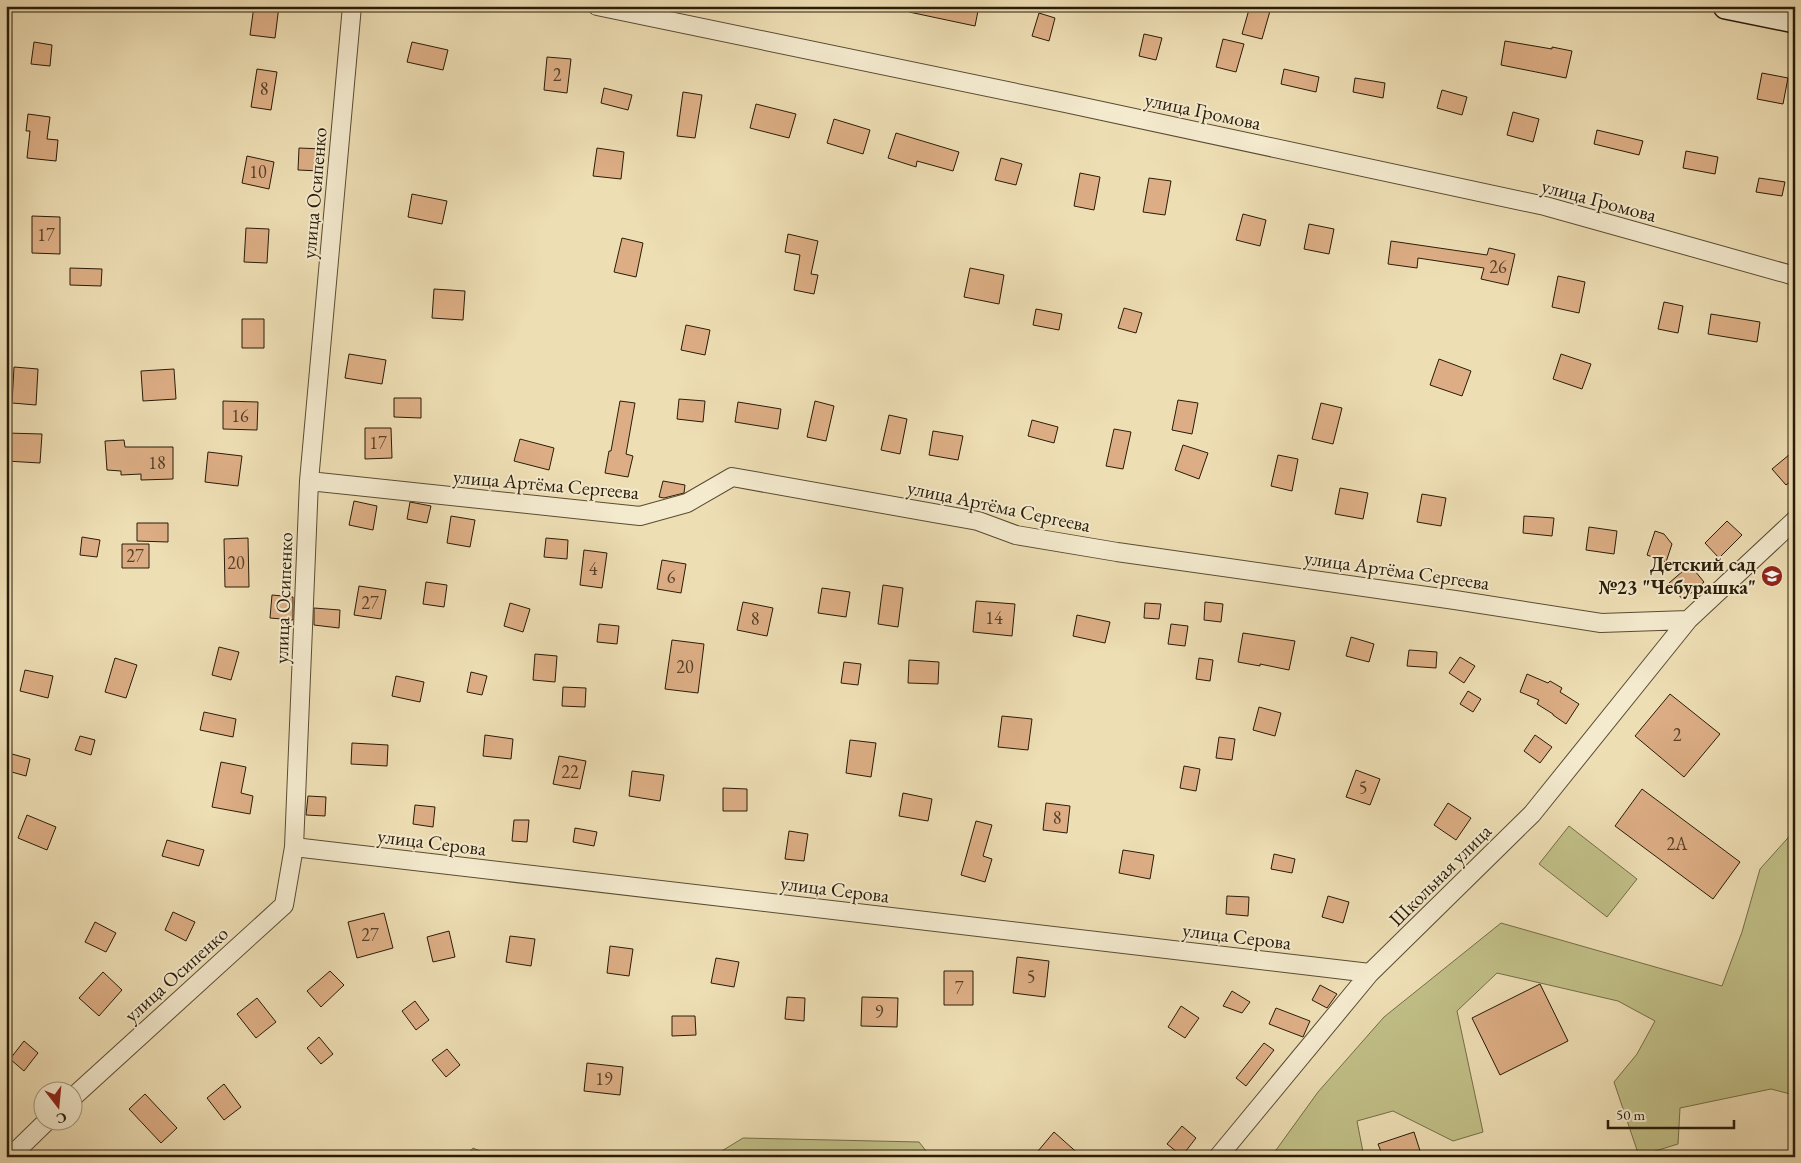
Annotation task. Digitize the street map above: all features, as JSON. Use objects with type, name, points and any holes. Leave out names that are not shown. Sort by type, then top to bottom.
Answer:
[{"type":"street","name":"улица Осипенко","points":[[82,1089],[284,905],[294,847],[309,481],[352,6]]},
{"type":"street","name":"улица Громова","points":[[597,6],[1065,102],[1545,206],[1795,276]]},
{"type":"street","points":[[1726,6],[1795,20]]},
{"type":"street","name":"улица Артёма Сергеева","points":[[309,481],[640,516],[687,503],[732,477],[978,521],[1016,535],[1117,552],[1455,600],[1601,623],[1688,620]]},
{"type":"street","points":[[1688,620],[1795,520]]},
{"type":"street","name":"Школьная улица","points":[[1218,1157],[1370,974],[1532,814],[1688,620]]},
{"type":"street","name":"улица Серова","points":[[294,847],[1370,974]]},
{"type":"street","points":[[10,1157],[38,1130]]},
{"type":"shaded area","points":[[1569,826],[1637,879],[1607,917],[1539,864]]},
{"type":"shaded area","points":[[1795,830],[1794,1095],[1771,1089],[1680,1108],[1678,1144],[1639,1156],[1614,1082],[1637,1054],[1655,1021],[1618,1001],[1497,973],[1457,1011],[1483,1132],[1453,1141],[1393,1111],[1357,1121],[1363,1152],[1352,1157],[1271,1157],[1318,1092],[1384,1017],[1501,923],[1722,986],[1742,932],[1760,869]]},
{"type":"shaded area","points":[[743,1138],[919,1142],[931,1157],[712,1157]]},
{"type":"shaded area","points":[[473,1148],[494,1157],[465,1157]]},
{"type":"building","points":[[254,6],[279,6],[275,38],[250,35]]},
{"type":"building","points":[[910,6],[979,6],[975,26],[909,12]]},
{"type":"building","points":[[1250,6],[1270,11],[1262,39],[1242,34]]},
{"type":"building","points":[[1039,13],[1055,18],[1049,41],[1032,36]]},
{"type":"building","points":[[1144,34],[1162,38],[1156,60],[1139,56]]},
{"type":"building","points":[[1223,39],[1244,44],[1236,72],[1216,67]]},
{"type":"building","points":[[1505,41],[1572,51],[1566,78],[1501,65]]},
{"type":"building","points":[[34,42],[52,45],[50,66],[31,64]]},
{"type":"building","points":[[412,42],[448,50],[443,70],[407,62]]},
{"type":"building","points":[[547,57],[571,59],[567,93],[544,90]]},
{"type":"building","points":[[257,69],[277,72],[271,110],[251,107]]},
{"type":"building","points":[[1284,69],[1319,77],[1316,92],[1281,84]]},
{"type":"building","points":[[1762,73],[1788,78],[1783,104],[1757,99]]},
{"type":"building","points":[[1355,78],[1385,83],[1383,98],[1353,92]]},
{"type":"building","points":[[604,88],[632,95],[628,110],[601,103]]},
{"type":"building","points":[[1442,90],[1467,97],[1462,115],[1437,108]]},
{"type":"building","points":[[683,92],[702,95],[695,138],[677,136]]},
{"type":"building","points":[[756,104],[796,114],[789,138],[750,128]]},
{"type":"building","points":[[1513,112],[1539,119],[1533,142],[1507,135]]},
{"type":"building","points":[[28,114],[50,117],[47,139],[58,140],[56,161],[27,158],[30,131],[26,131]]},
{"type":"building","points":[[834,119],[870,130],[863,154],[827,143]]},
{"type":"building","points":[[1597,130],[1643,141],[1639,155],[1594,144]]},
{"type":"building","points":[[896,133],[959,152],[953,171],[917,161],[916,167],[888,158]]},
{"type":"building","points":[[299,148],[323,149],[321,171],[298,170]]},
{"type":"building","points":[[597,148],[624,152],[621,179],[593,176]]},
{"type":"building","points":[[1686,151],[1718,157],[1715,174],[1683,168]]},
{"type":"building","points":[[247,156],[274,162],[269,189],[242,183]]},
{"type":"building","points":[[1001,158],[1022,164],[1016,185],[995,180]]},
{"type":"building","points":[[1080,173],[1100,177],[1094,210],[1074,206]]},
{"type":"building","points":[[1149,178],[1171,181],[1165,215],[1143,212]]},
{"type":"building","points":[[1759,178],[1785,182],[1782,196],[1756,192]]},
{"type":"building","points":[[412,194],[447,201],[442,224],[408,217]]},
{"type":"building","points":[[1243,214],[1266,220],[1260,246],[1236,240]]},
{"type":"building","points":[[32,216],[60,217],[60,254],[32,253]]},
{"type":"building","points":[[1309,224],[1334,229],[1329,254],[1304,249]]},
{"type":"building","points":[[246,228],[269,229],[267,263],[244,262]]},
{"type":"building","points":[[788,234],[818,241],[811,274],[818,275],[814,294],[794,290],[800,255],[785,252]]},
{"type":"building","points":[[622,238],[643,243],[636,277],[614,272]]},
{"type":"building","points":[[1391,241],[1487,255],[1489,248],[1515,254],[1508,285],[1481,279],[1484,268],[1418,258],[1417,268],[1388,264]]},
{"type":"building","points":[[70,268],[102,269],[101,286],[70,285]]},
{"type":"building","points":[[970,268],[1004,275],[999,304],[964,297]]},
{"type":"building","points":[[1558,276],[1585,282],[1579,313],[1552,307]]},
{"type":"building","points":[[434,289],[465,291],[463,320],[432,318]]},
{"type":"building","points":[[1664,302],[1683,306],[1678,333],[1658,329]]},
{"type":"building","points":[[1124,308],[1142,313],[1136,333],[1118,328]]},
{"type":"building","points":[[1036,309],[1062,314],[1059,330],[1033,325]]},
{"type":"building","points":[[1711,314],[1760,322],[1757,342],[1708,334]]},
{"type":"building","points":[[242,319],[264,319],[264,348],[242,348]]},
{"type":"building","points":[[686,325],[710,330],[705,355],[681,350]]},
{"type":"building","points":[[349,354],[386,360],[382,384],[345,378]]},
{"type":"building","points":[[1561,354],[1591,364],[1582,389],[1553,379]]},
{"type":"building","points":[[1439,359],[1471,371],[1462,396],[1430,385]]},
{"type":"building","points":[[14,367],[38,369],[36,405],[12,403]]},
{"type":"building","points":[[174,369],[176,399],[143,401],[141,371]]},
{"type":"building","points":[[394,398],[421,398],[421,418],[394,417]]},
{"type":"building","points":[[679,399],[705,401],[703,422],[677,419]]},
{"type":"building","points":[[1178,400],[1198,403],[1192,434],[1172,430]]},
{"type":"building","points":[[223,401],[258,402],[257,430],[223,429]]},
{"type":"building","points":[[620,401],[635,403],[626,454],[633,456],[628,477],[605,473]]},
{"type":"building","points":[[815,401],[834,406],[826,441],[807,437]]},
{"type":"building","points":[[738,402],[781,409],[778,429],[735,422]]},
{"type":"building","points":[[1321,403],[1342,408],[1333,444],[1312,439]]},
{"type":"building","points":[[889,415],[907,419],[900,454],[881,450]]},
{"type":"building","points":[[1032,420],[1058,427],[1054,443],[1028,436]]},
{"type":"building","points":[[365,428],[391,428],[392,458],[365,459]]},
{"type":"building","points":[[1114,429],[1131,432],[1123,469],[1106,466]]},
{"type":"building","points":[[933,431],[963,436],[958,460],[929,455]]},
{"type":"building","points":[[6,433],[42,434],[40,463],[6,461]]},
{"type":"building","points":[[520,439],[554,448],[549,470],[514,461]]},
{"type":"building","points":[[124,440],[125,447],[173,447],[173,479],[141,480],[141,474],[121,475],[121,471],[107,470],[105,441]]},
{"type":"building","points":[[1183,445],[1208,453],[1199,479],[1175,470]]},
{"type":"building","points":[[1795,450],[1795,478],[1786,485],[1772,469]]},
{"type":"building","points":[[208,452],[242,456],[238,486],[205,482]]},
{"type":"building","points":[[1278,455],[1298,459],[1292,491],[1271,486]]},
{"type":"building","points":[[663,481],[685,485],[684,493],[664,498],[659,497]]},
{"type":"building","points":[[1340,488],[1368,493],[1363,519],[1335,514]]},
{"type":"building","points":[[1422,494],[1446,498],[1441,526],[1417,522]]},
{"type":"building","points":[[354,501],[377,506],[373,530],[349,525]]},
{"type":"building","points":[[410,502],[431,506],[427,523],[407,519]]},
{"type":"building","points":[[451,516],[475,520],[470,547],[447,543]]},
{"type":"building","points":[[1524,516],[1554,518],[1552,536],[1523,533]]},
{"type":"building","points":[[1727,521],[1742,535],[1719,558],[1705,543]]},
{"type":"building","points":[[137,523],[168,523],[168,542],[137,541]]},
{"type":"building","points":[[1589,527],[1617,531],[1614,554],[1586,550]]},
{"type":"building","points":[[1655,531],[1664,534],[1672,544],[1666,562],[1647,555]]},
{"type":"building","points":[[82,537],[100,540],[97,557],[80,555]]},
{"type":"building","points":[[248,538],[249,587],[225,587],[224,539]]},
{"type":"building","points":[[546,538],[568,540],[567,559],[544,557]]},
{"type":"building","points":[[122,544],[149,544],[149,568],[122,568]]},
{"type":"building","points":[[584,550],[607,553],[602,588],[580,585]]},
{"type":"building","points":[[662,560],[686,564],[681,593],[657,589]]},
{"type":"building","points":[[1690,565],[1704,582],[1683,600],[1669,583]]},
{"type":"building","points":[[426,582],[447,585],[444,607],[423,604]]},
{"type":"building","points":[[883,585],[903,588],[898,627],[878,624]]},
{"type":"building","points":[[359,586],[386,590],[381,619],[354,615]]},
{"type":"building","points":[[822,588],[850,592],[846,617],[818,613]]},
{"type":"building","points":[[272,595],[293,597],[293,620],[270,618]]},
{"type":"building","points":[[976,601],[1015,604],[1012,636],[973,632]]},
{"type":"building","points":[[743,602],[773,608],[767,636],[737,630]]},
{"type":"building","points":[[1205,602],[1223,604],[1221,622],[1204,620]]},
{"type":"building","points":[[510,603],[530,609],[523,632],[504,626]]},
{"type":"building","points":[[1145,603],[1161,604],[1159,619],[1144,618]]},
{"type":"building","points":[[314,608],[340,610],[339,628],[314,625]]},
{"type":"building","points":[[1077,615],[1110,622],[1105,643],[1073,636]]},
{"type":"building","points":[[599,624],[619,626],[617,644],[597,642]]},
{"type":"building","points":[[1171,624],[1188,626],[1185,646],[1168,644]]},
{"type":"building","points":[[1243,633],[1295,641],[1289,670],[1238,662]]},
{"type":"building","points":[[1351,637],[1374,644],[1369,662],[1346,656]]},
{"type":"building","points":[[672,640],[704,644],[698,693],[665,689]]},
{"type":"building","points":[[219,647],[239,652],[231,680],[212,675]]},
{"type":"building","points":[[1409,650],[1437,652],[1436,668],[1407,666]]},
{"type":"building","points":[[535,654],[557,656],[555,682],[533,680]]},
{"type":"building","points":[[1460,657],[1475,666],[1464,683],[1449,673]]},
{"type":"building","points":[[115,658],[137,665],[126,698],[105,692]]},
{"type":"building","points":[[1199,658],[1213,660],[1210,681],[1196,679]]},
{"type":"building","points":[[909,660],[939,662],[938,684],[908,683]]},
{"type":"building","points":[[844,662],[861,664],[858,685],[841,683]]},
{"type":"building","points":[[25,670],[53,676],[48,698],[20,691]]},
{"type":"building","points":[[471,672],[487,676],[482,695],[467,692]]},
{"type":"building","points":[[1527,674],[1548,683],[1550,681],[1562,688],[1560,692],[1579,704],[1566,724],[1537,704],[1539,700],[1520,692]]},
{"type":"building","points":[[396,676],[424,682],[420,702],[392,696]]},
{"type":"building","points":[[563,687],[586,688],[585,707],[562,706]]},
{"type":"building","points":[[1468,691],[1481,699],[1473,712],[1460,704]]},
{"type":"building","points":[[1670,694],[1720,734],[1684,777],[1635,736]]},
{"type":"building","points":[[1259,707],[1281,713],[1275,736],[1253,730]]},
{"type":"building","points":[[204,712],[236,719],[233,737],[200,730]]},
{"type":"building","points":[[1002,716],[1032,719],[1028,750],[998,747]]},
{"type":"building","points":[[485,735],[513,739],[511,759],[483,756]]},
{"type":"building","points":[[1535,735],[1552,747],[1540,763],[1524,751]]},
{"type":"building","points":[[80,736],[95,740],[91,755],[75,750]]},
{"type":"building","points":[[1219,737],[1235,739],[1232,760],[1216,758]]},
{"type":"building","points":[[850,740],[876,743],[871,777],[846,773]]},
{"type":"building","points":[[352,743],[388,745],[387,766],[351,764]]},
{"type":"building","points":[[12,754],[30,759],[26,776],[8,771]]},
{"type":"building","points":[[559,756],[586,761],[580,789],[553,784]]},
{"type":"building","points":[[221,762],[246,767],[241,793],[253,796],[250,814],[212,807]]},
{"type":"building","points":[[1184,766],[1200,769],[1196,791],[1180,788]]},
{"type":"building","points":[[1356,770],[1380,779],[1370,805],[1346,797]]},
{"type":"building","points":[[632,771],[664,775],[660,801],[629,796]]},
{"type":"building","points":[[723,788],[747,789],[747,811],[723,811]]},
{"type":"building","points":[[1642,789],[1740,862],[1713,899],[1615,826]]},
{"type":"building","points":[[903,793],[932,799],[928,821],[899,816]]},
{"type":"building","points":[[308,796],[326,797],[325,816],[306,815]]},
{"type":"building","points":[[1046,803],[1070,806],[1067,833],[1043,830]]},
{"type":"building","points":[[1448,803],[1471,818],[1456,840],[1434,825]]},
{"type":"building","points":[[415,805],[435,807],[433,827],[413,824]]},
{"type":"building","points":[[27,815],[56,827],[47,850],[18,838]]},
{"type":"building","points":[[514,820],[529,820],[527,842],[512,841]]},
{"type":"building","points":[[976,821],[992,825],[983,856],[992,859],[985,882],[961,875]]},
{"type":"building","points":[[575,828],[597,832],[594,846],[573,842]]},
{"type":"building","points":[[789,831],[808,834],[804,861],[785,859]]},
{"type":"building","points":[[167,840],[204,850],[199,866],[162,856]]},
{"type":"building","points":[[1123,850],[1154,855],[1150,879],[1119,873]]},
{"type":"building","points":[[1274,854],[1295,859],[1292,873],[1271,869]]},
{"type":"building","points":[[1227,896],[1249,897],[1248,916],[1226,914]]},
{"type":"building","points":[[1328,896],[1349,902],[1343,923],[1322,917]]},
{"type":"building","points":[[173,912],[195,922],[186,941],[165,930]]},
{"type":"building","points":[[384,913],[393,948],[357,958],[348,922]]},
{"type":"building","points":[[95,922],[116,933],[106,952],[85,942]]},
{"type":"building","points":[[449,931],[455,957],[433,962],[427,937]]},
{"type":"building","points":[[510,936],[535,939],[531,966],[506,962]]},
{"type":"building","points":[[610,946],[633,949],[629,976],[607,973]]},
{"type":"building","points":[[1017,957],[1049,961],[1045,997],[1013,993]]},
{"type":"building","points":[[716,958],[739,962],[734,987],[711,983]]},
{"type":"building","points":[[330,971],[344,985],[321,1007],[307,991]]},
{"type":"building","points":[[944,971],[973,971],[973,1005],[944,1005]]},
{"type":"building","points":[[103,972],[122,990],[99,1016],[79,998]]},
{"type":"building","points":[[1540,984],[1568,1041],[1500,1075],[1472,1018]]},
{"type":"building","points":[[1320,985],[1337,994],[1327,1008],[1312,1000]]},
{"type":"building","points":[[1232,991],[1250,1002],[1242,1013],[1223,1006]]},
{"type":"building","points":[[787,997],[805,998],[804,1021],[785,1019]]},
{"type":"building","points":[[862,997],[898,998],[897,1027],[861,1026]]},
{"type":"building","points":[[257,998],[276,1022],[256,1038],[237,1014]]},
{"type":"building","points":[[415,1001],[429,1020],[416,1030],[402,1011]]},
{"type":"building","points":[[1181,1006],[1199,1018],[1185,1038],[1168,1027]]},
{"type":"building","points":[[1276,1008],[1310,1021],[1303,1037],[1269,1024]]},
{"type":"building","points":[[672,1016],[695,1016],[696,1035],[672,1036]]},
{"type":"building","points":[[319,1037],[333,1054],[321,1064],[307,1048]]},
{"type":"building","points":[[24,1041],[38,1053],[24,1071],[10,1059]]},
{"type":"building","points":[[1264,1043],[1274,1050],[1246,1086],[1236,1078]]},
{"type":"building","points":[[447,1049],[460,1065],[446,1077],[432,1060]]},
{"type":"building","points":[[587,1063],[623,1067],[620,1095],[584,1091]]},
{"type":"building","points":[[224,1084],[241,1107],[224,1120],[207,1098]]},
{"type":"building","points":[[145,1094],[177,1128],[161,1143],[129,1109]]},
{"type":"building","points":[[1182,1126],[1196,1138],[1182,1156],[1167,1144]]},
{"type":"building","points":[[1054,1132],[1082,1157],[1033,1157]]},
{"type":"building","points":[[1414,1132],[1422,1157],[1383,1157],[1378,1144]]},
{"type":"place","name":"Детский сад №23 \"Чебурашка\"","points":[[1772,576]]}]
